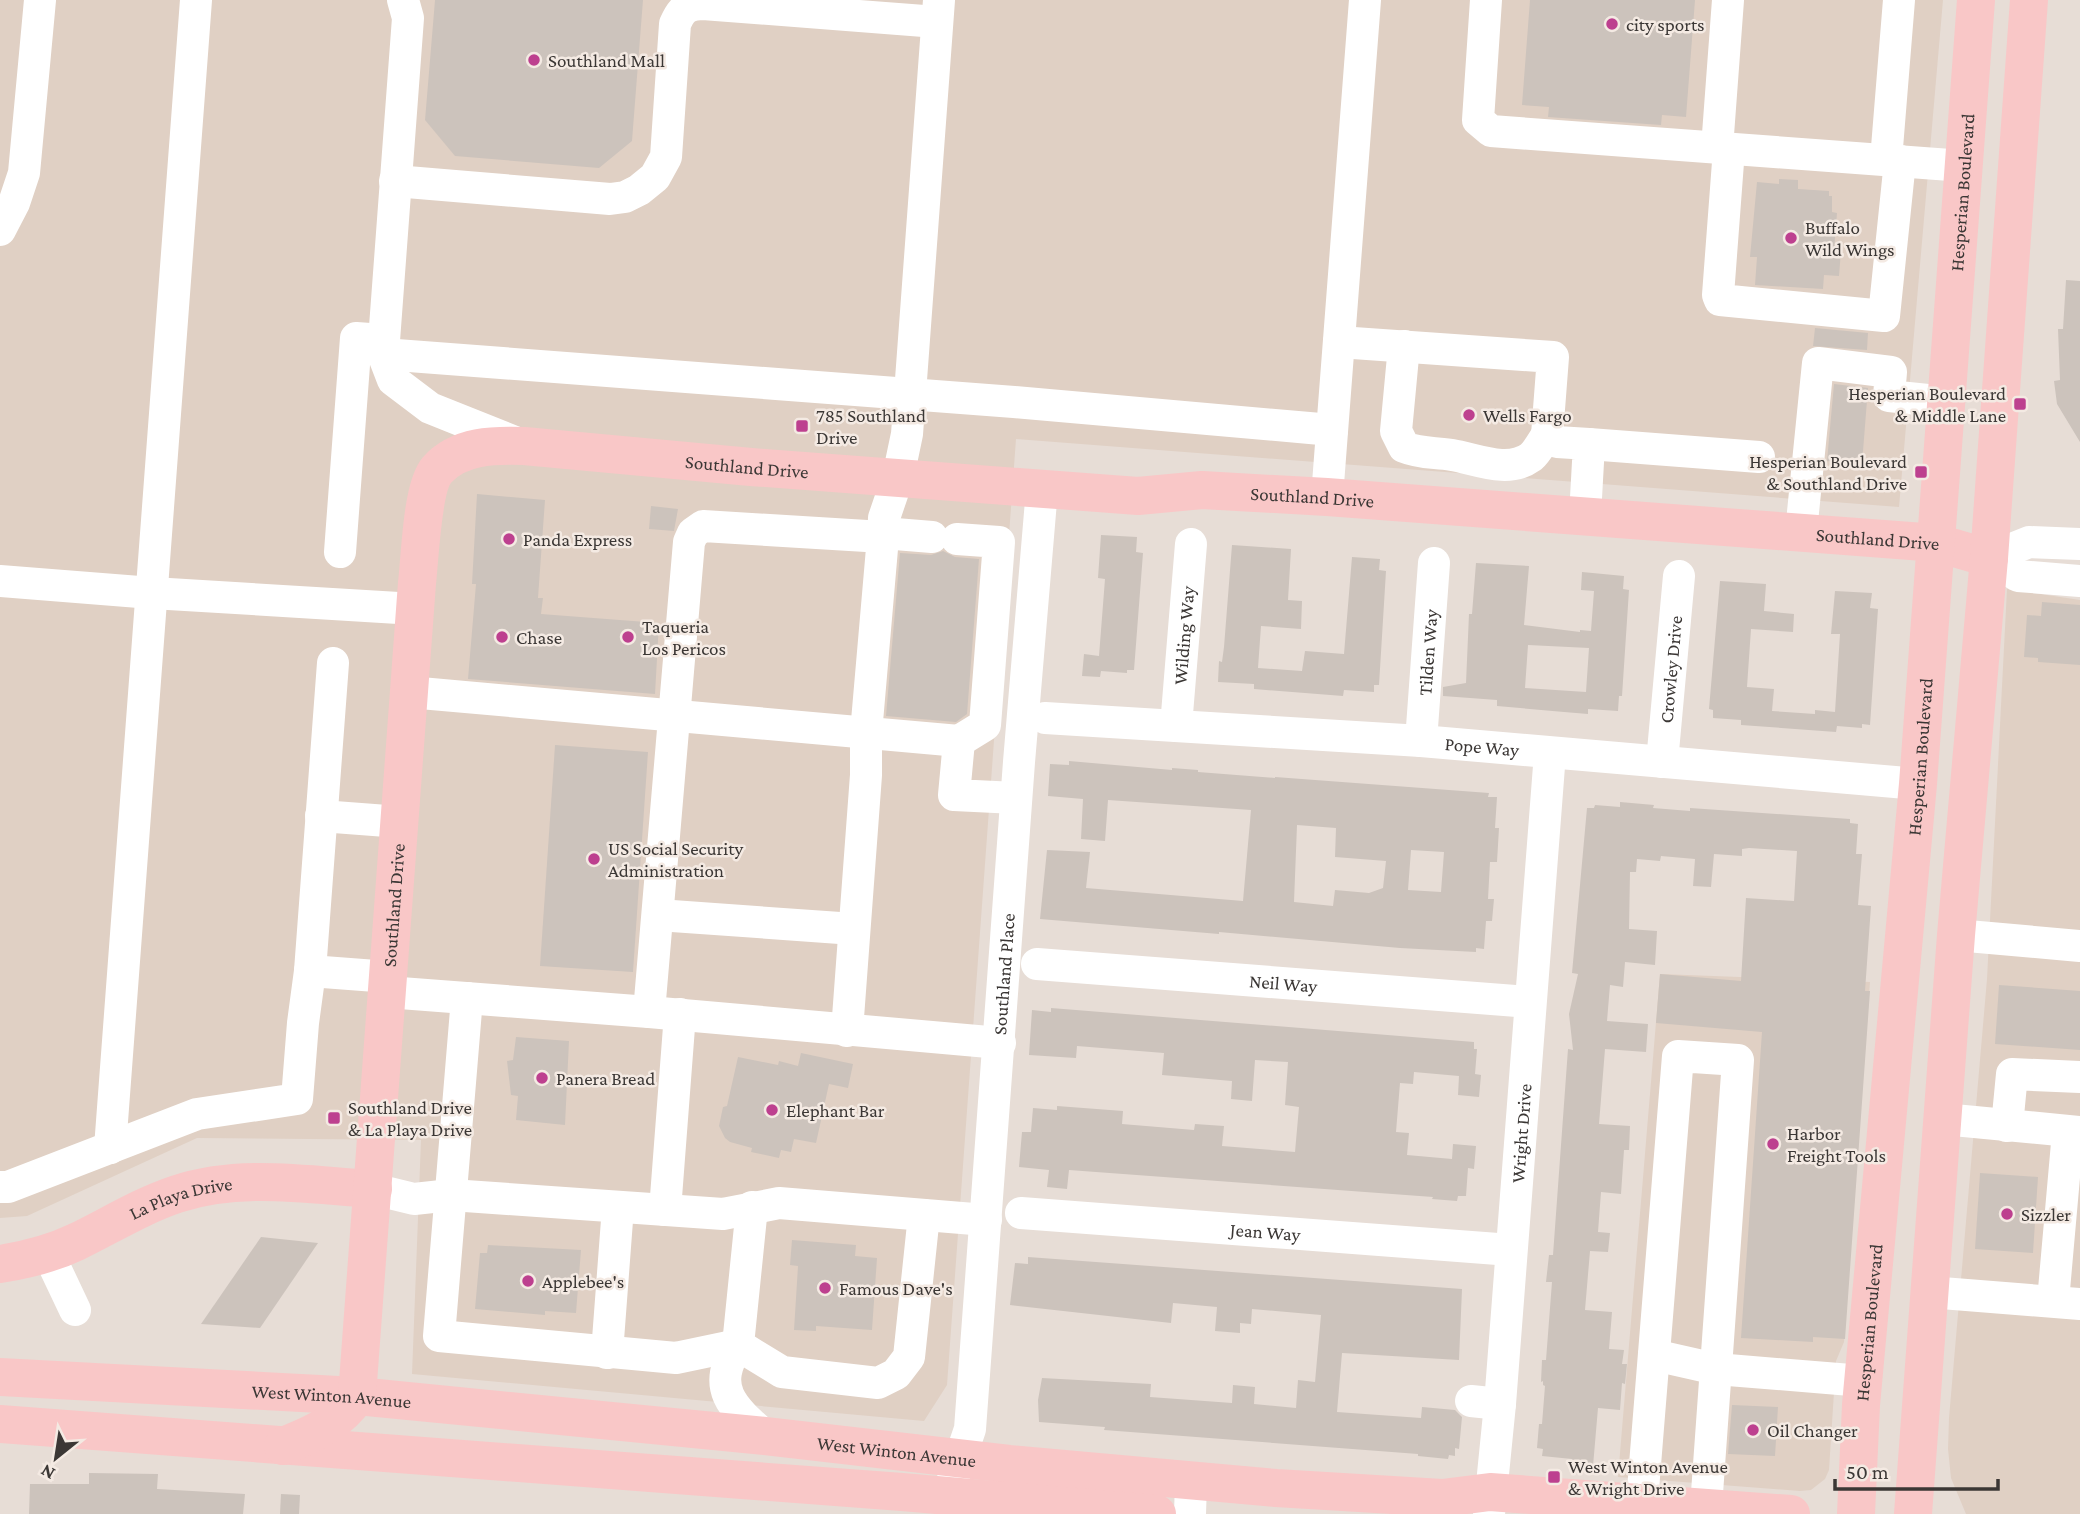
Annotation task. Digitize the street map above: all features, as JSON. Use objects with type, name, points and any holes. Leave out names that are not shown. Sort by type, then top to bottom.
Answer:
[{"type":"main road","name":"Hesperian Boulevard","points":[[1856,1514],[1863,1381],[1919,784],[1976,0]]},
{"type":"main road","points":[[1913,1514],[1956,935],[1989,558],[2029,0]]},
{"type":"main road","name":"Southland Drive","points":[[357,1396],[415,609],[426,500],[436,471],[458,454],[491,445],[524,446],[751,467],[1138,496],[1202,490],[1326,497],[1937,544],[1989,558]]},
{"type":"main road","name":"La Playa Drive","points":[[0,1264],[48,1253],[77,1241],[136,1209],[204,1187],[254,1182],[373,1189]]},
{"type":"main road","name":"West Winton Avenue","points":[[0,1377],[357,1396],[765,1436],[959,1459],[1191,1498],[1441,1506],[1642,1502],[1791,1514]]},
{"type":"main road","points":[[283,1446],[316,1433],[334,1421],[347,1410],[357,1396]]},
{"type":"main road","name":"West Winton Avenue","points":[[0,1424],[283,1446],[946,1505],[1157,1514]]},
{"type":"street","points":[[0,230],[24,173],[40,0]]},
{"type":"street","points":[[110,1148],[196,0]]},
{"type":"street","points":[[403,0],[408,18],[383,347],[393,380],[430,408],[524,446]]},
{"type":"street","points":[[1326,497],[1365,0]]},
{"type":"street","points":[[1486,0],[1478,120],[1491,131],[1964,166]]},
{"type":"street","points":[[1728,0],[1718,295],[1720,300],[1884,316],[1899,0]]},
{"type":"street","points":[[395,181],[610,199],[625,197],[656,177],[666,157],[675,24],[680,12],[688,5],[938,11],[907,434],[898,477],[884,518],[866,733],[866,775],[847,1031]]},
{"type":"street","points":[[340,552],[356,338],[383,347],[1332,430]]},
{"type":"street","points":[[1339,341],[1553,357],[1539,446]]},
{"type":"street","points":[[1404,346],[1396,431],[1404,447],[1418,453],[1452,455],[1474,462],[1514,465],[1539,446],[1557,442],[1759,457]]},
{"type":"street","points":[[1801,532],[1818,363],[1891,372],[1889,396],[1947,402]]},
{"type":"street","points":[[1585,516],[1589,444]]},
{"type":"street","name":"Southland Place","points":[[946,1505],[970,1429],[1016,798],[1042,489]]},
{"type":"street","points":[[409,692],[675,716],[959,741],[985,725],[999,542],[703,526],[693,533],[688,542],[675,716],[658,915],[664,1013],[665,1210]]},
{"type":"street","points":[[1989,558],[2029,542],[2080,544]]},
{"type":"street","name":"Wilding Way","points":[[1176,726],[1191,544]]},
{"type":"street","points":[[1989,558],[2018,576],[2080,581]]},
{"type":"street","name":"Tilden Way","points":[[1421,741],[1434,563]]},
{"type":"street","name":"Crowley Drive","points":[[1662,762],[1679,576]]},
{"type":"street","points":[[0,580],[152,593],[415,609]]},
{"type":"street","points":[[0,1187],[8,1188],[197,1114],[297,1099],[310,971],[333,663]]},
{"type":"street","name":"Pope Way","points":[[1045,718],[1421,741],[1919,784]]},
{"type":"street","points":[[959,741],[954,795],[1016,798]]},
{"type":"street","name":"Wright Drive","points":[[1490,1503],[1485,1403],[1511,1250],[1550,753]]},
{"type":"street","points":[[321,816],[400,822]]},
{"type":"street","points":[[658,915],[854,929]]},
{"type":"street","points":[[1956,935],[2080,946]]},
{"type":"street","name":"Neil Way","points":[[1037,964],[1530,1002]]},
{"type":"street","points":[[310,971],[467,998],[1000,1043]]},
{"type":"street","points":[[467,998],[439,1336],[676,1358],[738,1345],[782,1372],[878,1383],[897,1374],[909,1357],[924,1215]]},
{"type":"street","points":[[1642,1502],[1678,1056],[1738,1060],[1706,1507]]},
{"type":"street","points":[[2007,1126],[2012,1074],[2080,1077]]},
{"type":"street","points":[[1928,1292],[2066,1302],[2074,1132],[1944,1119]]},
{"type":"street","points":[[373,1189],[414,1199],[451,1195],[723,1214],[779,1203],[986,1220]]},
{"type":"street","points":[[607,1353],[618,1207]]},
{"type":"street","points":[[752,1207],[738,1345],[727,1362],[724,1377],[735,1410],[765,1436]]},
{"type":"street","name":"Jean Way","points":[[1021,1213],[1511,1250]]},
{"type":"street","points":[[48,1253],[75,1310]]},
{"type":"street","points":[[1654,1355],[1716,1369],[1863,1381]]},
{"type":"shaded area","points":[[0,0],[1943,0],[1899,507],[1016,439],[947,1385],[924,1421],[412,1374],[421,1140],[197,1138],[27,1216],[0,1218]]},
{"type":"shaded area","points":[[2007,589],[2080,600],[2080,1514],[1966,1514],[1951,1478],[1948,1449],[1987,979]]},
{"type":"shaded area","points":[[1660,974],[1870,982],[1844,1342],[1836,1361],[1829,1470],[1825,1479],[1811,1490],[1618,1477]]},
{"type":"building","name":"Southland Mall","points":[[435,0],[643,0],[632,141],[599,168],[455,156],[425,120]]},
{"type":"building","points":[[1530,0],[1695,0],[1686,117],[1662,115],[1661,125],[1548,117],[1549,107],[1522,105]]},
{"type":"building","name":"Buffalo Wild Wings","points":[[1779,179],[1798,180],[1798,189],[1829,191],[1829,196],[1832,196],[1832,212],[1837,213],[1834,251],[1841,251],[1839,276],[1824,275],[1823,289],[1755,285],[1757,257],[1750,257],[1757,182],[1779,184]]},
{"type":"building","points":[[2066,280],[2080,281],[2080,442],[2057,404],[2054,381],[2060,380],[2058,329],[2063,329]]},
{"type":"building","points":[[1815,328],[1868,333],[1867,350],[1813,346]]},
{"type":"building","points":[[1834,384],[1868,388],[1862,464],[1827,461]]},
{"type":"building","points":[[477,494],[545,500],[538,598],[543,598],[541,614],[659,623],[655,694],[468,679],[476,584],[472,584]]},
{"type":"building","points":[[651,506],[678,509],[674,531],[649,529]]},
{"type":"building","points":[[1101,535],[1137,537],[1136,552],[1143,553],[1134,670],[1127,670],[1127,673],[1101,671],[1100,677],[1082,676],[1084,654],[1099,656],[1105,579],[1098,578]]},
{"type":"building","points":[[1232,545],[1291,549],[1288,600],[1302,601],[1301,629],[1261,626],[1258,668],[1302,671],[1305,651],[1344,654],[1352,557],[1380,559],[1379,570],[1386,571],[1379,685],[1374,685],[1374,692],[1344,690],[1343,696],[1254,689],[1254,684],[1218,682],[1219,661],[1222,662],[1224,647]]},
{"type":"building","points":[[943,551],[955,557],[979,559],[967,714],[956,722],[886,716],[900,553],[931,555]]},
{"type":"building","points":[[1476,563],[1529,566],[1524,625],[1580,632],[1591,631],[1594,591],[1581,590],[1582,572],[1624,576],[1623,589],[1629,590],[1622,696],[1619,696],[1618,711],[1588,709],[1588,714],[1564,712],[1497,706],[1497,700],[1443,696],[1443,687],[1466,683],[1469,614],[1472,614]],"holes":[[[1528,645],[1589,648],[1586,692],[1525,688]]]},
{"type":"building","points":[[1720,581],[1766,584],[1764,611],[1794,614],[1793,632],[1751,629],[1747,687],[1774,689],[1772,711],[1815,714],[1815,710],[1835,712],[1840,634],[1831,634],[1835,591],[1872,593],[1870,608],[1878,609],[1870,725],[1862,724],[1862,728],[1837,726],[1836,732],[1741,725],[1741,720],[1713,718],[1713,710],[1709,709]]},
{"type":"building","points":[[2042,602],[2080,605],[2080,665],[2038,662],[2038,658],[2024,657],[2027,615],[2041,616]]},
{"type":"building","name":"US Social Security Administration","points":[[555,745],[648,752],[633,972],[540,966]]},
{"type":"building","points":[[1069,761],[1489,793],[1488,797],[1497,797],[1495,828],[1499,828],[1497,862],[1490,862],[1488,899],[1494,899],[1492,921],[1486,921],[1484,949],[1476,948],[1476,952],[1400,948],[1040,919],[1047,850],[1090,852],[1086,888],[1243,901],[1251,810],[1108,800],[1105,841],[1081,839],[1083,799],[1048,796],[1050,764],[1069,765]],"holes":[[[1297,825],[1336,828],[1335,857],[1386,861],[1383,888],[1369,893],[1335,890],[1333,906],[1294,902]],[[1411,850],[1444,852],[1441,892],[1408,890]]]},
{"type":"building","points":[[1620,802],[1690,811],[1690,808],[1850,819],[1850,823],[1858,824],[1856,854],[1862,854],[1858,905],[1871,906],[1865,991],[1870,991],[1845,1339],[1813,1337],[1813,1342],[1741,1338],[1762,1032],[1656,1023],[1660,974],[1741,981],[1746,898],[1794,901],[1797,851],[1749,848],[1742,849],[1742,856],[1714,854],[1711,887],[1693,886],[1695,859],[1661,856],[1660,861],[1637,859],[1636,872],[1630,872],[1629,929],[1657,931],[1655,965],[1625,962],[1623,987],[1610,985],[1607,1021],[1648,1024],[1646,1052],[1605,1049],[1599,1124],[1630,1126],[1629,1150],[1624,1150],[1621,1194],[1601,1192],[1598,1232],[1610,1233],[1608,1252],[1590,1251],[1585,1310],[1612,1312],[1609,1349],[1624,1350],[1622,1364],[1627,1364],[1625,1384],[1622,1383],[1620,1410],[1598,1408],[1593,1466],[1571,1465],[1572,1459],[1542,1456],[1543,1449],[1537,1448],[1545,1386],[1543,1381],[1541,1382],[1542,1360],[1546,1360],[1552,1282],[1546,1282],[1549,1255],[1553,1255],[1568,1049],[1573,1050],[1569,1014],[1578,974],[1572,973],[1587,808],[1594,808],[1595,805],[1620,807]]},
{"type":"building","points":[[1999,985],[2080,991],[2080,1050],[1995,1044]]},
{"type":"building","points":[[1051,1008],[1474,1042],[1474,1049],[1477,1049],[1475,1074],[1481,1075],[1479,1097],[1458,1095],[1459,1076],[1414,1072],[1413,1084],[1400,1083],[1396,1132],[1409,1133],[1407,1155],[1452,1159],[1453,1144],[1476,1146],[1474,1169],[1468,1168],[1466,1196],[1458,1196],[1457,1201],[1069,1170],[1067,1189],[1047,1187],[1049,1170],[1019,1167],[1022,1132],[1031,1132],[1033,1108],[1057,1110],[1057,1106],[1123,1111],[1122,1124],[1194,1130],[1195,1124],[1224,1126],[1222,1146],[1295,1152],[1299,1107],[1285,1105],[1288,1062],[1255,1060],[1252,1101],[1231,1099],[1232,1081],[1162,1075],[1164,1053],[1077,1046],[1076,1058],[1029,1055],[1032,1010],[1051,1012]]},
{"type":"building","points":[[516,1037],[569,1041],[565,1125],[516,1120],[518,1096],[511,1095],[507,1061],[513,1060]]},
{"type":"building","points":[[801,1053],[853,1064],[848,1088],[829,1084],[816,1143],[794,1139],[791,1152],[781,1150],[779,1158],[751,1152],[752,1148],[725,1138],[719,1126],[723,1107],[727,1106],[738,1057],[778,1065],[779,1061],[798,1066]]},
{"type":"building","points":[[1980,1173],[2038,1177],[2033,1253],[1975,1249]]},
{"type":"building","points":[[261,1237],[318,1243],[260,1328],[201,1324]]},
{"type":"building","points":[[792,1240],[856,1245],[855,1256],[877,1258],[872,1330],[816,1326],[816,1331],[794,1330],[798,1266],[790,1265]]},
{"type":"building","name":"Applebee's","points":[[488,1245],[581,1250],[576,1313],[545,1311],[545,1315],[475,1309],[480,1253],[487,1253]]},
{"type":"building","points":[[1028,1257],[1462,1289],[1459,1360],[1342,1353],[1337,1412],[1421,1418],[1422,1407],[1455,1410],[1462,1417],[1459,1449],[1455,1448],[1455,1456],[1449,1455],[1448,1459],[1418,1454],[1104,1430],[1105,1427],[1039,1422],[1038,1400],[1042,1378],[1151,1384],[1150,1397],[1232,1403],[1233,1385],[1255,1387],[1254,1404],[1296,1408],[1298,1380],[1315,1382],[1321,1315],[1252,1309],[1251,1324],[1240,1323],[1240,1333],[1215,1331],[1217,1307],[1173,1303],[1171,1323],[1010,1305],[1015,1263],[1028,1264]]},
{"type":"building","name":"Oil Changer","points":[[1732,1405],[1778,1407],[1775,1456],[1728,1454]]},
{"type":"building","points":[[89,1473],[158,1474],[157,1489],[245,1494],[243,1514],[29,1514],[30,1484],[89,1484]]},
{"type":"building","points":[[281,1494],[300,1495],[299,1514],[280,1514]]},
{"type":"place","name":"city sports","points":[[1612,24]]},
{"type":"place","name":"Southland Mall","points":[[534,60]]},
{"type":"place","name":"Buffalo Wild Wings","points":[[1791,238]]},
{"type":"place","name":"Hesperian Boulevard & Middle Lane","points":[[2020,404]]},
{"type":"place","name":"Wells Fargo","points":[[1469,415]]},
{"type":"place","name":"785 Southland Drive","points":[[802,426]]},
{"type":"place","name":"Hesperian Boulevard & Southland Drive","points":[[1921,472]]},
{"type":"place","name":"Panda Express","points":[[509,539]]},
{"type":"place","name":"Chase","points":[[502,637]]},
{"type":"place","name":"Taqueria Los Pericos","points":[[628,637]]},
{"type":"place","name":"US Social Security Administration","points":[[594,859]]},
{"type":"place","name":"Panera Bread","points":[[542,1078]]},
{"type":"place","name":"Elephant Bar","points":[[772,1110]]},
{"type":"place","name":"Southland Drive & La Playa Drive","points":[[334,1118]]},
{"type":"place","name":"Harbor Freight Tools","points":[[1773,1144]]},
{"type":"place","name":"Sizzler","points":[[2007,1214]]},
{"type":"place","name":"Applebee's","points":[[528,1281]]},
{"type":"place","name":"Famous Dave's","points":[[825,1288]]},
{"type":"place","name":"Oil Changer","points":[[1753,1430]]},
{"type":"place","name":"West Winton Avenue & Wright Drive","points":[[1554,1477]]}]
